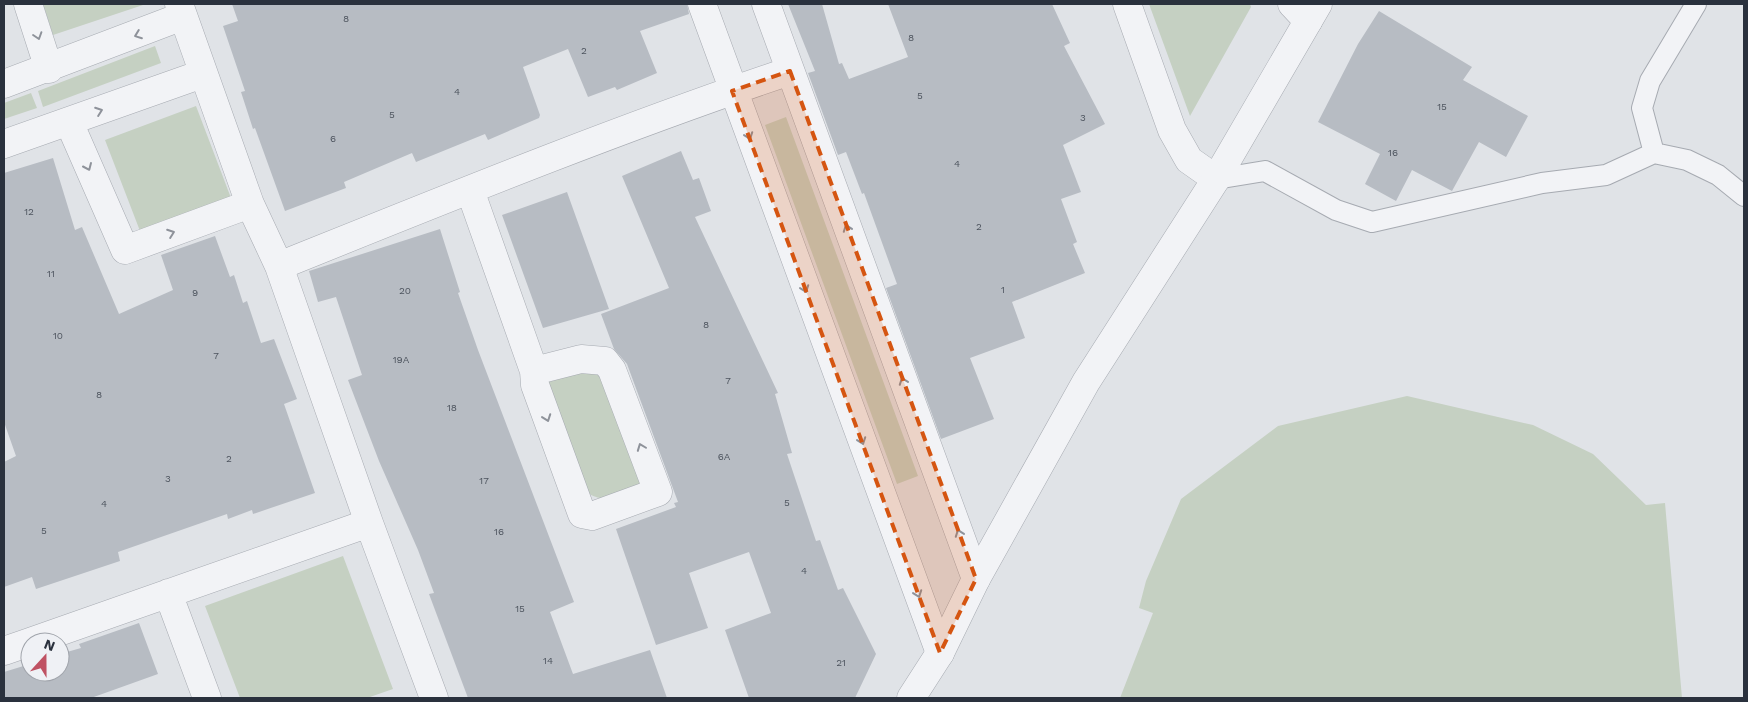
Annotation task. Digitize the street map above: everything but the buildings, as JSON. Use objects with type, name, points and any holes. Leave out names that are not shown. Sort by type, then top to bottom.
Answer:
[{"type":"street","points":[[28,4],[49,68]]},
{"type":"street","points":[[702,4],[940,653],[929,698]]},
{"type":"street","points":[[766,4],[976,579]]},
{"type":"street","points":[[1127,4],[1172,130],[1189,160],[1216,179]]},
{"type":"street","points":[[911,698],[940,653],[976,579],[1086,382],[1216,179],[1306,9]]},
{"type":"street","points":[[4,84],[49,68],[181,10],[202,74],[250,204],[279,266],[369,523],[434,698]]},
{"type":"street","points":[[279,266],[470,190],[732,90],[790,71]]},
{"type":"street","points":[[4,144],[202,74]]},
{"type":"street","points":[[69,122],[125,250],[250,204]]},
{"type":"street","points":[[470,190],[534,371],[535,385],[582,514],[592,516],[658,492],[612,370],[605,361],[581,360],[534,371]]},
{"type":"street","points":[[58,632],[369,523]]},
{"type":"street","points":[[168,593],[207,698]]},
{"type":"street","points":[[4,651],[20,645]]},
{"type":"lane","points":[[1654,153],[1642,108],[1650,81],[1696,4]]},
{"type":"lane","points":[[1216,179],[1264,171],[1336,210],[1372,222],[1542,183],[1606,175],[1654,153],[1687,160],[1718,175],[1744,196]]},
{"type":"highlighted area","points":[[790,71],[976,579],[940,653],[732,91]]},
{"type":"green space","points":[[43,4],[146,4],[53,35]]},
{"type":"green space","points":[[1149,4],[1250,4],[1251,7],[1190,116]]},
{"type":"green space","points":[[155,46],[161,63],[43,107],[38,91]]},
{"type":"green space","points":[[31,93],[37,108],[4,119],[4,103]]},
{"type":"green space","points":[[196,106],[231,198],[140,231],[105,140]]},
{"type":"green space","points":[[786,117],[918,476],[897,484],[765,125]]},
{"type":"green space","points":[[583,370],[593,371],[602,378],[643,486],[614,497],[600,498],[587,492],[546,383]]},
{"type":"green space","points":[[1407,396],[1533,425],[1593,454],[1646,505],[1665,503],[1682,698],[1120,698],[1153,613],[1139,608],[1146,581],[1181,499],[1278,426]]},
{"type":"green space","points":[[343,556],[393,689],[367,698],[240,698],[205,606]]}]
